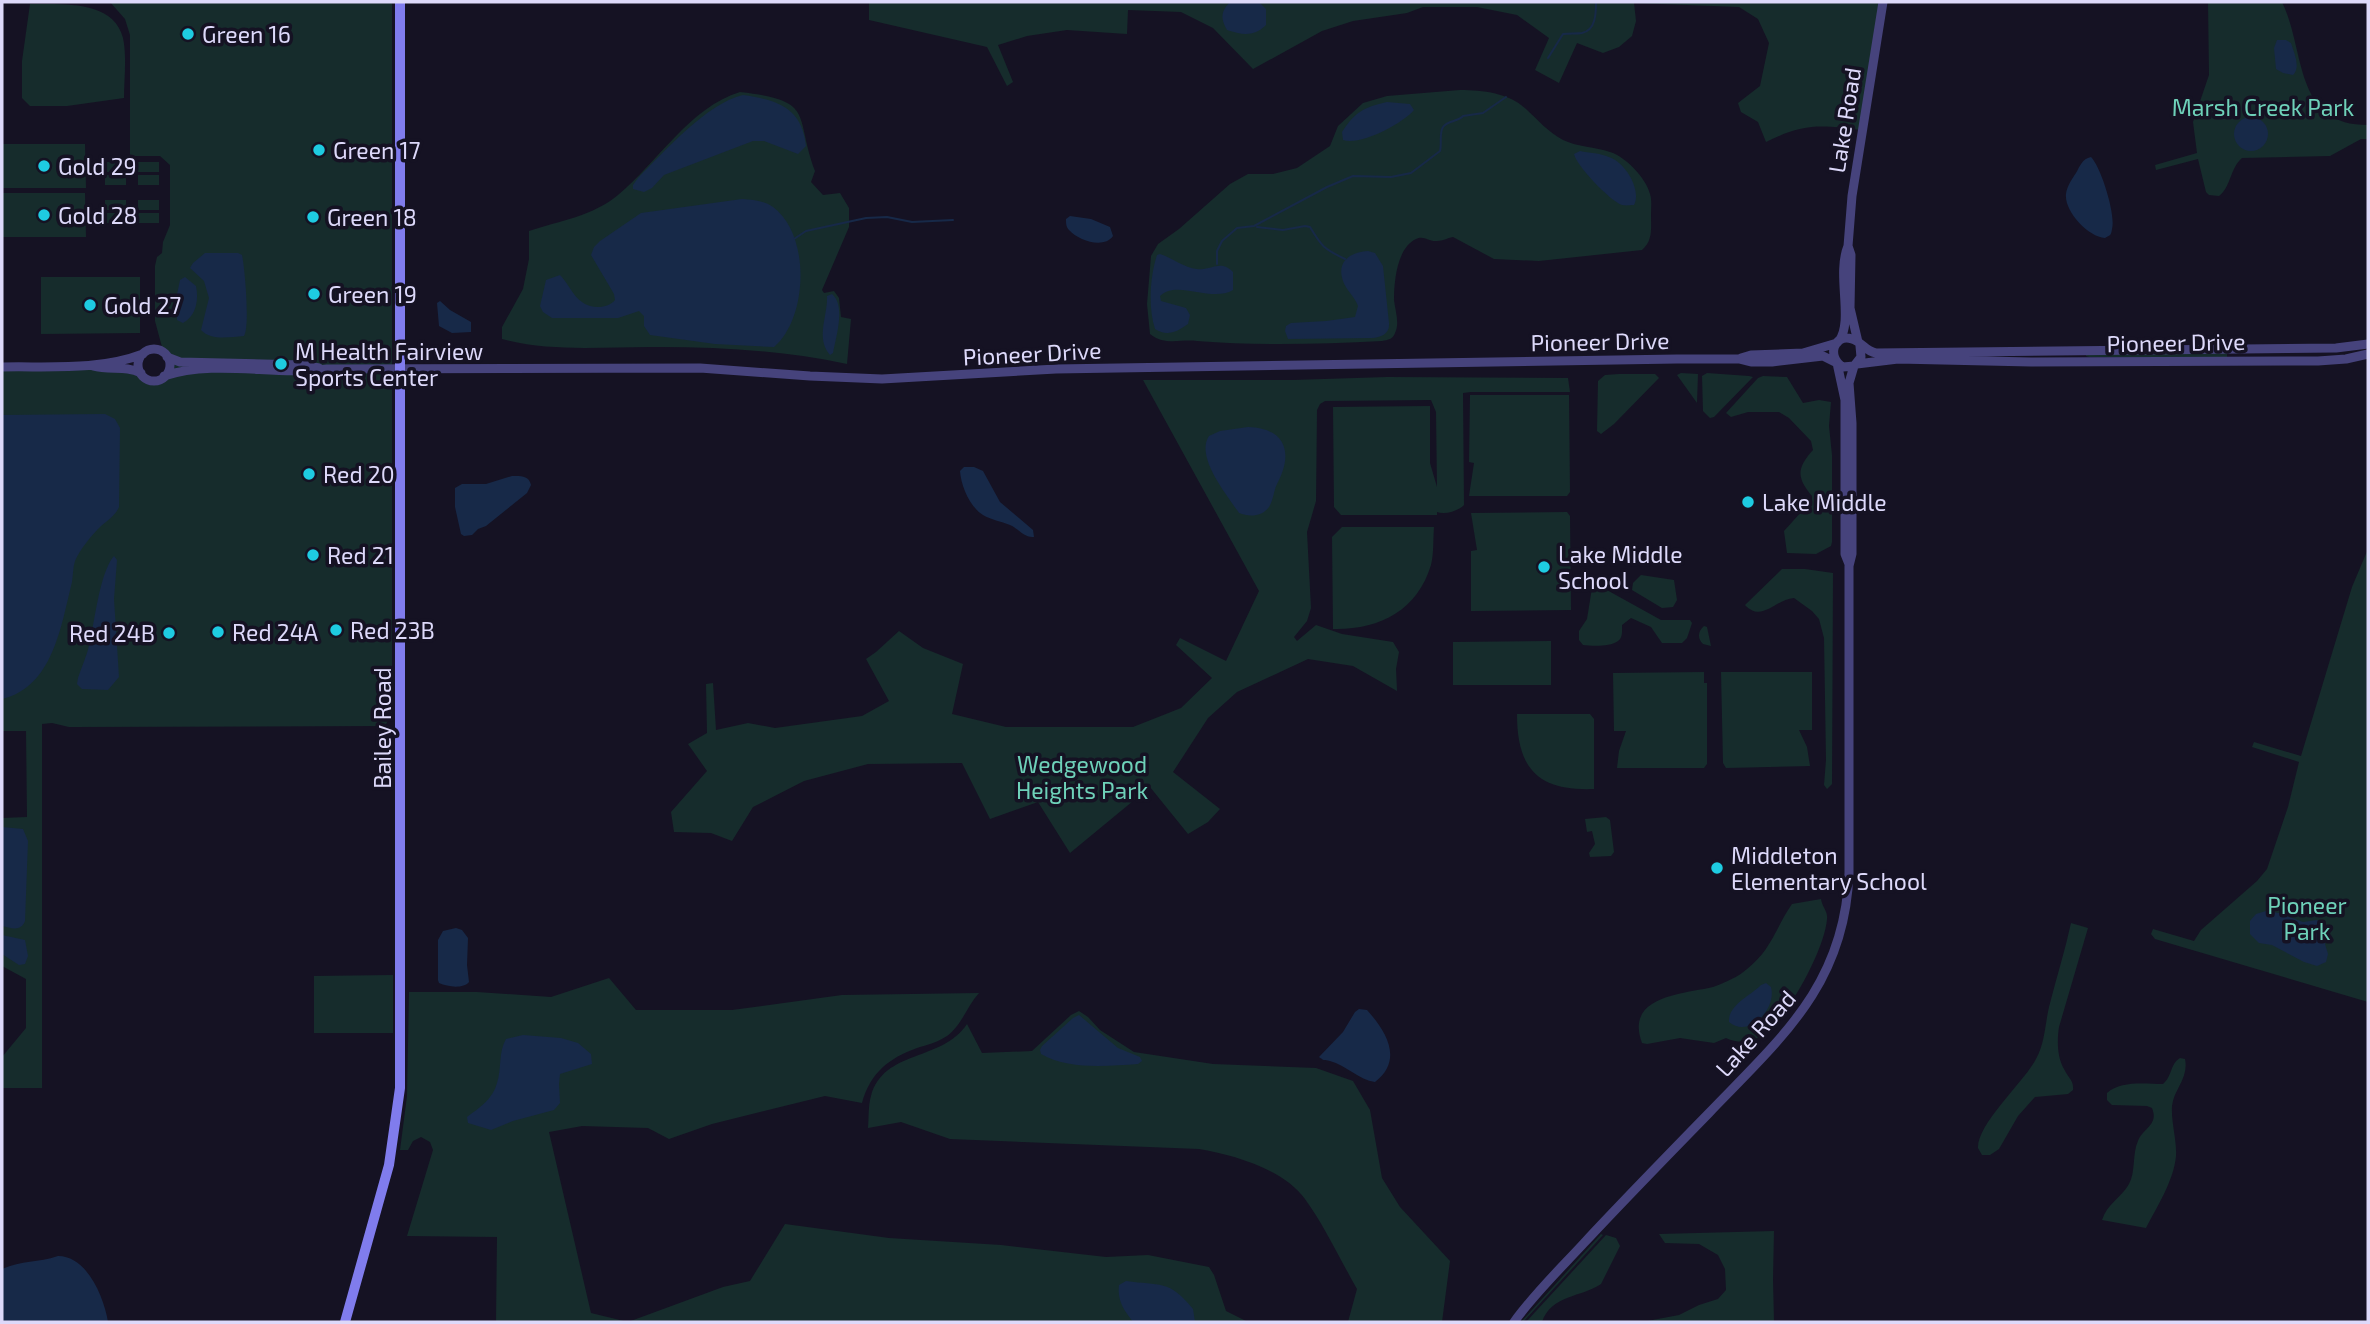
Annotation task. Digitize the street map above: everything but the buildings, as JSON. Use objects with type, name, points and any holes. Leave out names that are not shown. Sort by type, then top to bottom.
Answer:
[{"type":"main road","name":"Bailey Road","points":[[345,1322],[389,1165],[400,1096],[400,2]]},
{"type":"street","name":"Lake Road","points":[[1838,342],[1846,325],[1844,255],[1848,246],[1857,157],[1883,2]]},
{"type":"street","name":"Lake Road","points":[[1848,246],[1851,255],[1851,314],[1859,344]]},
{"type":"street","points":[[1847,338],[1859,344],[1862,353],[1855,365],[1847,368],[1837,363],[1833,353],[1838,342],[1847,338]]},
{"type":"street","name":"Pioneer Drive","points":[[1740,359],[1751,355],[1803,353],[1838,342]]},
{"type":"street","name":"Pioneer Drive","points":[[1859,344],[1870,352],[1880,353],[2336,348],[2368,344]]},
{"type":"street","points":[[2,367],[92,365],[128,359],[155,349],[167,357],[170,365],[164,376],[151,380],[127,368],[103,369],[92,365]]},
{"type":"street","points":[[141,373],[138,363],[143,354]]},
{"type":"street","name":"Pioneer Drive","points":[[1855,365],[1898,359],[2031,362],[2318,361],[2368,354]]},
{"type":"street","name":"Pioneer Drive","points":[[164,376],[204,368],[303,372],[327,369],[700,368],[881,379],[1055,369],[1740,359],[1772,362],[1823,356],[1837,363]]},
{"type":"street","name":"Pioneer Drive","points":[[167,357],[180,362],[303,365],[327,369]]},
{"type":"street","name":"Lake Road","points":[[1837,363],[1845,405],[1845,554],[1849,566]]},
{"type":"street","name":"Lake Road","points":[[1514,1322],[1531,1300],[1787,1031],[1812,999],[1840,933],[1849,889],[1852,424],[1849,383],[1855,365]]},
{"type":"green space","name":"M Health Fairview Sports Center","points":[[110,2],[392,2],[392,713],[385,726],[69,727],[42,724],[42,1088],[2,1088],[2,1057],[26,1028],[26,979],[2,966],[2,818],[27,817],[26,731],[2,731],[2,367],[92,365],[142,375],[154,381],[166,375],[169,369],[169,360],[162,347],[155,321],[155,266],[157,257],[162,253],[170,225],[170,165],[160,156],[130,156],[130,35],[125,19]]},
{"type":"green space","points":[[869,2],[1883,2],[1861,130],[1812,127],[1791,131],[1766,142],[1758,122],[1741,112],[1738,103],[1760,86],[1769,43],[1758,19],[1739,7],[1634,3],[1636,21],[1632,36],[1619,47],[1603,53],[1577,43],[1559,83],[1535,70],[1549,38],[1517,15],[1477,7],[1423,7],[1407,13],[1353,21],[1322,31],[1253,69],[1213,28],[1181,12],[1128,10],[1127,34],[1067,30],[1027,36],[998,45],[1013,82],[1007,86],[987,47],[869,20]]},
{"type":"green space","name":"Marsh Creek Park","points":[[2208,2],[2282,2],[2290,21],[2306,82],[2314,99],[2326,113],[2344,122],[2368,125],[2368,139],[2361,139],[2330,156],[2242,158],[2219,196],[2206,192],[2198,159],[2156,170],[2155,165],[2197,153],[2193,122],[2209,75]]},
{"type":"green space","points":[[30,4],[85,7],[109,17],[118,26],[123,38],[125,60],[124,98],[67,106],[30,106],[22,98],[22,61]]},
{"type":"green space","points":[[1460,90],[1487,92],[1512,99],[1563,140],[1610,152],[1629,163],[1644,181],[1651,196],[1651,234],[1646,246],[1642,250],[1539,261],[1494,259],[1453,237],[1441,241],[1419,238],[1410,243],[1398,266],[1394,300],[1397,325],[1394,335],[1388,340],[1243,344],[1167,341],[1150,334],[1147,304],[1151,256],[1158,244],[1230,184],[1248,174],[1273,174],[1297,168],[1330,146],[1338,126],[1363,103],[1387,96]]},
{"type":"green space","points":[[740,92],[781,100],[792,106],[802,123],[815,171],[811,182],[823,195],[840,193],[849,208],[849,227],[822,290],[824,293],[834,291],[839,298],[841,317],[851,319],[847,364],[731,349],[561,347],[502,339],[502,327],[523,289],[529,259],[529,231],[587,213],[608,202],[705,110]]},
{"type":"green space","name":"Gold 29","points":[[2,144],[85,144],[86,188],[2,188]]},
{"type":"green space","points":[[105,162],[126,162],[126,172],[105,172]]},
{"type":"green space","points":[[138,162],[159,162],[159,172],[138,172]]},
{"type":"green space","points":[[105,175],[126,175],[126,185],[105,185]]},
{"type":"green space","points":[[138,175],[159,175],[159,185],[138,185]]},
{"type":"green space","name":"Gold 28","points":[[2,193],[85,193],[86,237],[2,237]]},
{"type":"green space","points":[[105,200],[126,200],[126,210],[105,210]]},
{"type":"green space","points":[[138,200],[159,200],[159,210],[138,210]]},
{"type":"green space","points":[[105,213],[126,213],[126,223],[105,223]]},
{"type":"green space","points":[[138,213],[159,213],[159,223],[138,223]]},
{"type":"green space","name":"Gold 27","points":[[41,277],[140,277],[140,333],[41,334]]},
{"type":"green space","points":[[2086,353],[2227,353],[2227,357],[2089,357]]},
{"type":"green space","points":[[1707,373],[1753,377],[1710,418],[1703,411],[1702,376]]},
{"type":"green space","points":[[1655,374],[1659,378],[1601,434],[1597,431],[1598,381],[1605,375]]},
{"type":"green space","points":[[1698,374],[1697,403],[1677,375]]},
{"type":"green space","points":[[1787,377],[1803,403],[1819,400],[1831,402],[1829,426],[1832,455],[1832,542],[1831,546],[1816,554],[1787,553],[1784,531],[1812,500],[1800,473],[1813,450],[1811,441],[1789,418],[1779,412],[1748,412],[1731,417],[1726,413],[1758,378]]},
{"type":"green space","name":"Wedgewood Heights Park","points":[[1568,378],[1570,392],[1463,393],[1464,505],[1451,512],[1437,512],[1437,515],[1341,515],[1334,507],[1333,407],[1430,406],[1430,463],[1437,487],[1436,412],[1431,400],[1325,401],[1320,404],[1317,410],[1316,501],[1307,532],[1311,608],[1307,621],[1294,637],[1297,641],[1316,625],[1342,634],[1393,642],[1399,652],[1396,669],[1397,691],[1353,666],[1308,659],[1237,692],[1208,718],[1173,772],[1220,809],[1208,822],[1188,834],[1150,787],[1070,853],[1038,802],[990,819],[962,763],[868,764],[804,781],[753,807],[732,841],[711,833],[674,832],[671,812],[707,771],[688,744],[707,733],[706,684],[713,683],[716,730],[748,723],[775,728],[862,716],[889,701],[866,659],[899,631],[923,648],[963,664],[952,714],[1006,727],[1133,727],[1181,708],[1212,678],[1176,645],[1180,638],[1226,661],[1259,591],[1143,380]]},
{"type":"green space","points":[[1470,395],[1569,395],[1570,492],[1567,496],[1469,496],[1474,463],[1469,462]]},
{"type":"green space","points":[[1567,512],[1570,516],[1571,610],[1471,611],[1471,551],[1477,550],[1471,513]]},
{"type":"green space","points":[[1342,527],[1434,527],[1433,556],[1425,581],[1416,595],[1394,615],[1366,626],[1333,629],[1332,537]]},
{"type":"green space","name":"Pioneer Park","points":[[2368,549],[2368,1002],[2155,939],[2151,934],[2153,929],[2194,941],[2201,930],[2267,869],[2288,807],[2299,762],[2252,747],[2254,742],[2301,756],[2352,587]]},
{"type":"green space","points":[[1782,569],[1833,573],[1832,784],[1827,789],[1824,785],[1824,638],[1819,619],[1794,598],[1757,612],[1745,605]]},
{"type":"green space","points":[[1641,575],[1674,580],[1677,600],[1673,607],[1662,608],[1632,590],[1633,583]]},
{"type":"green space","points":[[1596,584],[1661,620],[1690,620],[1692,623],[1687,638],[1682,643],[1662,643],[1651,627],[1631,618],[1622,625],[1621,638],[1615,643],[1601,646],[1583,645],[1579,640],[1579,631],[1587,619],[1592,588]]},
{"type":"green space","points":[[1704,626],[1707,627],[1711,646],[1703,644],[1699,637]]},
{"type":"green space","points":[[1551,641],[1551,685],[1453,685],[1453,642]]},
{"type":"green space","points":[[1704,672],[1704,683],[1707,683],[1707,764],[1704,768],[1617,768],[1626,731],[1614,731],[1613,673]]},
{"type":"green space","points":[[1721,672],[1812,672],[1812,730],[1799,730],[1807,747],[1810,766],[1726,768],[1723,763]]},
{"type":"green space","points":[[1517,714],[1590,714],[1594,719],[1594,789],[1559,786],[1545,781],[1535,773],[1521,750]]},
{"type":"green space","points":[[1606,817],[1610,820],[1614,852],[1611,856],[1590,857],[1589,853],[1595,844],[1592,831],[1587,832],[1585,819]]},
{"type":"green space","points":[[1821,899],[1827,919],[1819,948],[1791,1003],[1768,1030],[1745,1042],[1726,1038],[1714,1043],[1680,1038],[1642,1043],[1639,1027],[1642,1015],[1649,1006],[1673,995],[1713,987],[1739,975],[1760,957],[1792,904]]},
{"type":"green space","points":[[2071,923],[2088,928],[2058,1032],[2060,1059],[2072,1081],[2073,1090],[2068,1094],[2035,1097],[2018,1116],[1999,1149],[1990,1155],[1982,1155],[1978,1148],[1985,1127],[2039,1053]]},
{"type":"green space","points":[[393,975],[393,1033],[314,1033],[314,976]]},
{"type":"green space","points":[[609,978],[636,1010],[732,1010],[842,995],[979,993],[947,1036],[907,1052],[882,1068],[870,1083],[862,1103],[825,1096],[712,1124],[669,1139],[648,1128],[582,1126],[549,1132],[591,1313],[628,1322],[496,1322],[497,1237],[407,1236],[433,1150],[430,1142],[421,1137],[413,1141],[408,1150],[400,1150],[407,1096],[409,992],[477,992],[551,997]]},
{"type":"green space","points":[[1079,1011],[1100,1030],[1134,1052],[1213,1064],[1316,1068],[1353,1081],[1370,1110],[1382,1178],[1400,1207],[1450,1261],[1442,1322],[1348,1322],[1357,1289],[1326,1232],[1296,1188],[1257,1165],[1199,1149],[950,1139],[901,1122],[868,1128],[871,1096],[878,1081],[888,1070],[943,1045],[967,1024],[982,1053],[1032,1051],[1071,1015]]},
{"type":"green space","points":[[2180,1058],[2185,1059],[2186,1066],[2172,1106],[2175,1165],[2164,1193],[2146,1228],[2102,1220],[2129,1184],[2138,1141],[2152,1122],[2154,1114],[2152,1108],[2147,1106],[2112,1105],[2107,1100],[2107,1093],[2126,1084],[2163,1084]]},
{"type":"green space","points":[[785,1224],[889,1238],[1001,1245],[1106,1257],[1148,1255],[1209,1267],[1226,1311],[1248,1322],[628,1322],[723,1287],[750,1281]]},
{"type":"green space","points":[[1774,1231],[1774,1322],[1642,1322],[1679,1315],[1718,1299],[1726,1290],[1725,1269],[1718,1255],[1699,1244],[1665,1243],[1659,1234]]},
{"type":"green space","points":[[1601,1234],[1603,1235],[1524,1321],[1526,1322],[1521,1322]]},
{"type":"green space","points":[[1606,1235],[1616,1238],[1620,1246],[1601,1284],[1552,1306],[1542,1322],[1526,1322]]},
{"type":"water","points":[[1230,2],[1259,2],[1266,9],[1266,25],[1257,32],[1248,34],[1227,30],[1222,15]]},
{"type":"water","points":[[2277,40],[2291,43],[2297,64],[2293,75],[2276,69],[2274,48]]},
{"type":"water","points":[[743,95],[777,103],[786,108],[799,122],[806,146],[798,154],[764,141],[753,141],[664,175],[652,188],[644,192],[633,189],[638,178],[701,118],[729,100]]},
{"type":"water","points":[[1387,102],[1410,104],[1414,110],[1370,137],[1343,140],[1342,132],[1356,115],[1366,108]]},
{"type":"water","points":[[2251,117],[2263,122],[2268,134],[2263,146],[2251,151],[2239,146],[2234,134],[2239,122]]},
{"type":"water","points":[[1580,151],[1606,156],[1621,164],[1634,185],[1634,205],[1622,205],[1602,190],[1576,159],[1574,154]]},
{"type":"water","points":[[2091,157],[2103,180],[2112,213],[2111,233],[2105,238],[2091,233],[2078,222],[2066,201],[2070,183],[2085,159]]},
{"type":"water","points":[[742,199],[773,207],[785,220],[794,237],[799,256],[799,297],[794,317],[774,347],[715,344],[650,335],[644,326],[644,316],[639,311],[618,318],[552,318],[543,312],[540,306],[546,280],[560,275],[576,296],[586,304],[604,306],[615,300],[591,255],[600,241],[641,213]]},
{"type":"water","points":[[1070,216],[1091,219],[1110,227],[1113,236],[1098,243],[1079,237],[1067,228],[1066,219]]},
{"type":"water","points":[[205,253],[242,255],[247,310],[244,336],[215,337],[201,330],[209,298],[204,281],[190,268]]},
{"type":"water","points":[[1356,253],[1375,253],[1383,266],[1389,323],[1386,332],[1382,336],[1372,338],[1288,339],[1285,331],[1286,326],[1291,323],[1355,317],[1358,306],[1344,284],[1342,268],[1346,259]]},
{"type":"water","points":[[1157,255],[1192,268],[1224,266],[1233,272],[1233,290],[1215,294],[1185,290],[1167,291],[1160,296],[1161,301],[1186,308],[1190,315],[1188,324],[1180,329],[1168,333],[1159,331],[1155,329],[1151,312],[1151,282]]},
{"type":"water","points":[[185,277],[196,286],[197,297],[194,312],[183,323],[177,320],[176,299],[180,280]]},
{"type":"water","points":[[832,294],[839,313],[838,330],[833,353],[830,355],[823,341],[823,334],[827,296]]},
{"type":"water","points":[[440,301],[471,322],[471,332],[452,333],[439,326],[437,303]]},
{"type":"water","points":[[105,414],[115,419],[120,428],[119,507],[90,538],[75,561],[58,635],[44,668],[33,682],[2,699],[2,415]]},
{"type":"water","points":[[1260,428],[1278,437],[1285,451],[1283,471],[1269,507],[1262,513],[1253,515],[1239,513],[1214,476],[1206,454],[1209,436],[1220,431]]},
{"type":"water","points":[[964,467],[983,471],[1000,502],[1033,530],[1034,537],[978,511],[970,502],[962,483],[960,471]]},
{"type":"water","points":[[512,476],[528,479],[531,485],[527,493],[472,535],[461,534],[455,507],[455,488],[462,484],[486,484]]},
{"type":"water","points":[[114,556],[117,560],[114,599],[119,677],[108,690],[82,689],[77,684],[78,678],[89,646],[105,573]]},
{"type":"water","points":[[2,827],[23,829],[28,841],[25,921],[18,928],[2,926]]},
{"type":"water","points":[[2266,911],[2303,922],[2317,920],[2329,932],[2325,944],[2328,954],[2326,962],[2317,966],[2272,945],[2259,943],[2250,934],[2250,921],[2256,914]]},
{"type":"water","points":[[456,928],[462,930],[468,938],[469,982],[455,987],[439,983],[438,940],[443,931]]},
{"type":"water","points":[[2,935],[25,940],[28,956],[25,964],[19,965],[2,954]]},
{"type":"water","points":[[1766,983],[1771,987],[1772,996],[1760,1019],[1745,1027],[1729,1022],[1736,1006]]},
{"type":"water","points":[[1359,1009],[1367,1010],[1374,1018],[1389,1046],[1389,1064],[1375,1082],[1319,1057],[1343,1032]]},
{"type":"water","points":[[1079,1015],[1118,1048],[1140,1057],[1142,1061],[1138,1064],[1088,1066],[1064,1063],[1041,1054],[1042,1046]]},
{"type":"water","points":[[523,1035],[561,1038],[578,1043],[591,1054],[592,1064],[560,1074],[560,1103],[554,1110],[491,1130],[468,1123],[467,1117],[485,1103],[495,1089],[506,1039]]},
{"type":"water","points":[[58,1256],[68,1258],[86,1270],[103,1301],[108,1322],[2,1322],[2,1269]]},
{"type":"water","points":[[1126,1281],[1170,1288],[1193,1309],[1195,1322],[1133,1322],[1119,1296],[1119,1285]]},
{"type":"waterway","points":[[1548,58],[1563,34],[1582,33],[1590,28],[1596,2]]},
{"type":"waterway","points":[[1217,264],[1217,251],[1222,241],[1237,228],[1254,226],[1353,176],[1391,177],[1411,173],[1440,151],[1441,132],[1445,125],[1463,116],[1483,113],[1506,97]]},
{"type":"waterway","points":[[794,239],[806,231],[866,218],[887,217],[912,222],[953,220]]},
{"type":"waterway","points":[[1257,227],[1283,230],[1310,227],[1324,247],[1345,259]]},
{"type":"place","name":"Green 16","points":[[188,34]]},
{"type":"place","name":"Green 17","points":[[319,150]]},
{"type":"place","name":"Gold 29","points":[[44,166]]},
{"type":"place","name":"Gold 28","points":[[44,215]]},
{"type":"place","name":"Green 18","points":[[313,217]]},
{"type":"place","name":"Green 19","points":[[314,294]]},
{"type":"place","name":"Gold 27","points":[[90,305]]},
{"type":"place","name":"M Health Fairview Sports Center","points":[[281,364]]},
{"type":"place","name":"Red 20","points":[[309,474]]},
{"type":"place","name":"Lake Middle","points":[[1748,502]]},
{"type":"place","name":"Red 21","points":[[313,555]]},
{"type":"place","name":"Lake Middle School","points":[[1544,567]]},
{"type":"place","name":"Red 23B","points":[[336,630]]},
{"type":"place","name":"Red 24A","points":[[218,632]]},
{"type":"place","name":"Red 24B","points":[[169,633]]},
{"type":"place","name":"Middleton Elementary School","points":[[1717,868]]}]
